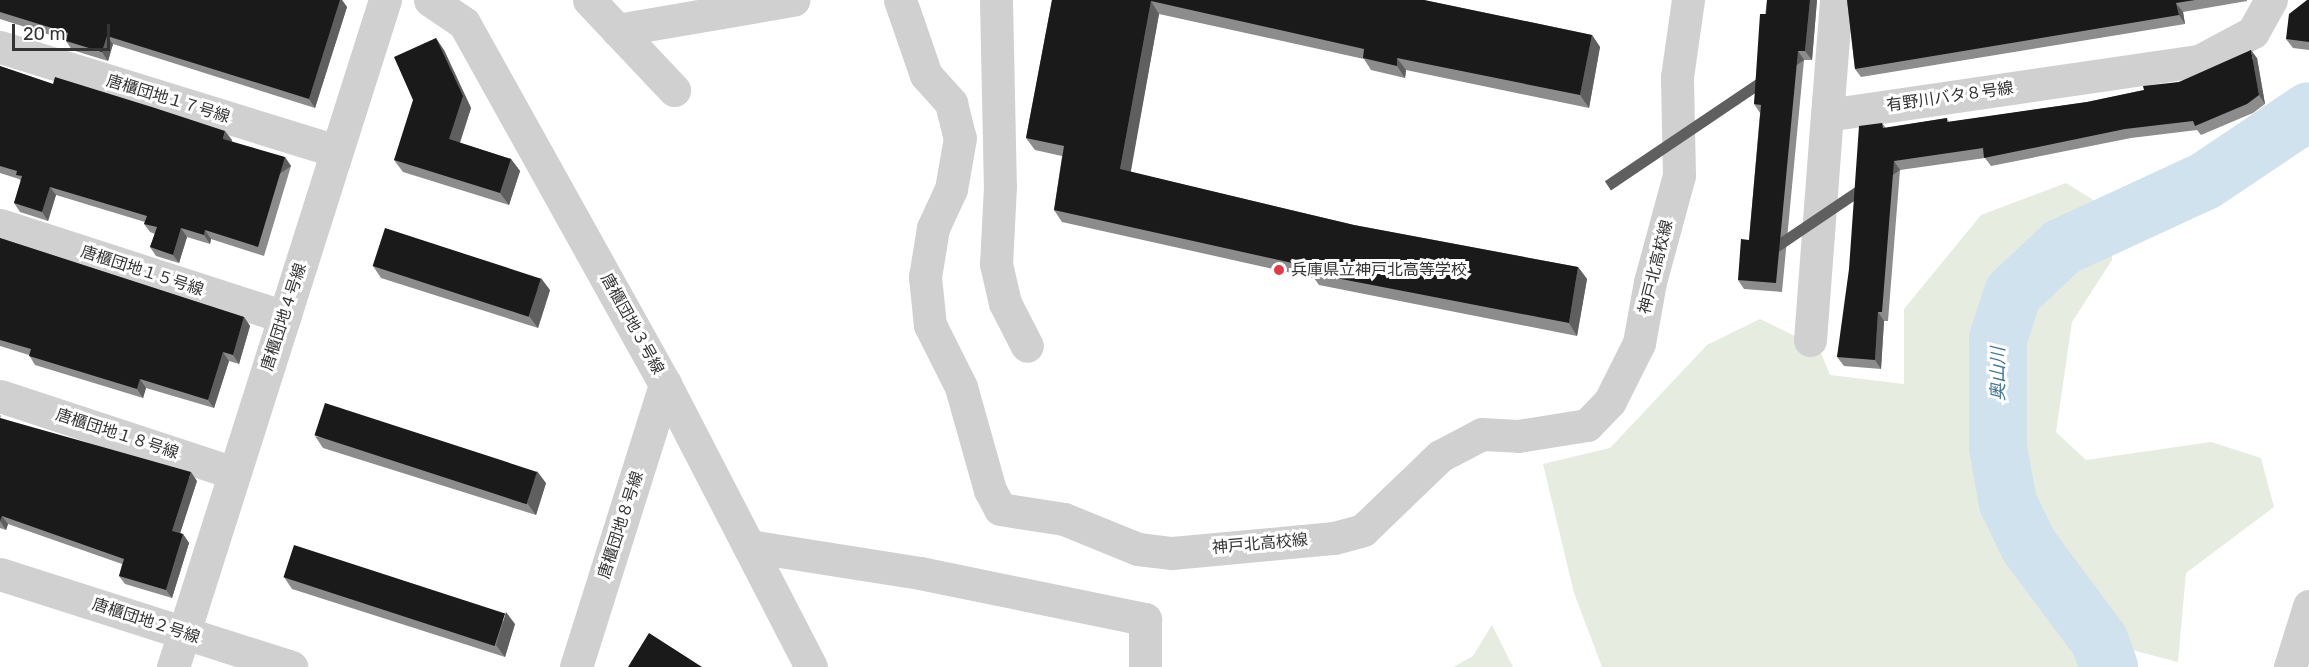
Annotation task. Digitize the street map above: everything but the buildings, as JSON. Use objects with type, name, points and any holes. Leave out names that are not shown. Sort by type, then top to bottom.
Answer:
[{"type":"street","name":"唐櫃団地４号線","points":[[173,667],[385,0]]},
{"type":"street","name":"唐櫃団地３号線","points":[[430,0],[464,23],[665,384],[811,667]]},
{"type":"street","points":[[589,0],[674,90]]},
{"type":"street","points":[[617,30],[793,0]]},
{"type":"street","name":"神戸北高校線","points":[[900,0],[926,75],[951,103],[960,138],[951,189],[933,228],[925,277],[930,325],[961,387],[990,490],[1000,509],[1064,519],[1138,549],[1172,553],[1335,538],[1363,530],[1440,456],[1482,434],[1518,436],[1587,425],[1610,401],[1639,343],[1650,282],[1679,175],[1677,77],[1688,0]]},
{"type":"street","points":[[996,0],[1000,186],[996,264],[1005,303],[1027,346]]},
{"type":"street","points":[[1810,340],[1836,0]]},
{"type":"street","name":"有野川バタ８号線","points":[[1827,115],[2199,61],[2253,32],[2271,0]]},
{"type":"street","name":"唐櫃団地１７号線","points":[[0,47],[336,151]]},
{"type":"street","name":"唐櫃団地１５号線","points":[[0,225],[284,317]]},
{"type":"street","name":"唐櫃団地８号線","points":[[576,667],[665,384]]},
{"type":"street","name":"唐櫃団地１８号線","points":[[0,396],[234,473]]},
{"type":"street","points":[[749,546],[920,573],[1145,619],[1145,667]]},
{"type":"street","name":"唐櫃団地２号線","points":[[0,574],[292,667]]},
{"type":"street","points":[[2290,667],[2309,606]]},
{"type":"shaded area","points":[[2066,183],[2111,211],[2112,260],[2072,322],[2056,432],[2086,460],[2211,442],[2261,458],[2274,507],[2186,573],[2178,662],[2132,650],[2107,667],[1602,667],[1574,593],[1543,464],[1610,448],[1707,345],[1760,319],[1819,348],[1830,375],[1904,384],[1904,309],[1981,215]]},
{"type":"shaded area","points":[[1492,625],[1513,667],[1453,667],[1473,656]]},
{"type":"waterway","name":"奥山川","points":[[2109,667],[2099,640],[2029,546],[2008,503],[1998,448],[1998,339],[2013,293],[2062,247],[2205,181],[2309,111]]},
{"type":"place","name":"兵庫県立神戸北高等学校","points":[[1279,270]]}]
